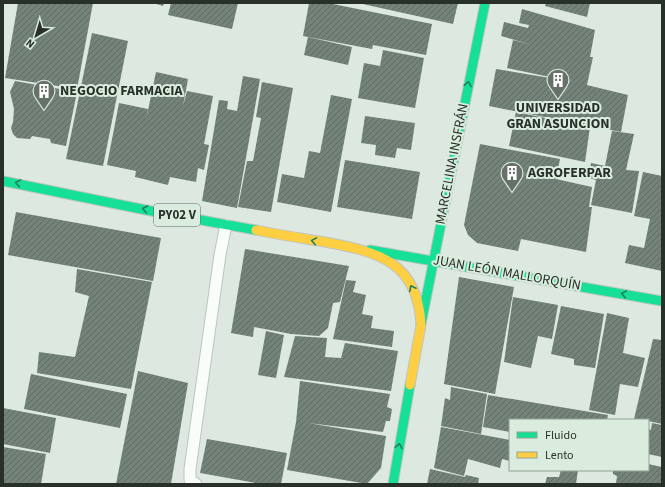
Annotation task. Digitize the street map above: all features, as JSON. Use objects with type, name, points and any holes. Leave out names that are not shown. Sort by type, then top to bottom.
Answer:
[{"type":"main road","name":"MARCELINA INSFRÁN","points":[[421,325],[485,3]]},
{"type":"main road","name":"PY02 V","points":[[3,180],[226,225],[352,247],[379,256],[400,269],[407,278],[419,303],[421,325],[393,484]]},
{"type":"main road","name":"JUAN LEÓN MALLORQUÍN","points":[[352,247],[662,301]]},
{"type":"lane","points":[[196,484],[190,480],[190,469],[220,255],[226,225]]},
{"type":"building","points":[[18,3],[93,3],[77,89],[5,78]]},
{"type":"building","points":[[153,3],[164,3],[163,6]]},
{"type":"building","points":[[171,3],[238,3],[232,29],[168,15]]},
{"type":"building","points":[[309,3],[328,3],[432,24],[426,55],[373,45],[372,49],[303,36]]},
{"type":"building","points":[[358,3],[458,3],[453,24]]},
{"type":"building","points":[[546,3],[590,3],[587,17],[545,6]]},
{"type":"building","points":[[522,9],[595,30],[590,57],[593,57],[587,85],[628,95],[621,132],[489,106],[496,69],[574,82],[507,68],[513,40],[532,45],[501,36],[504,22],[528,28],[529,25],[519,23]]},
{"type":"building","points":[[92,33],[128,41],[103,166],[66,159]]},
{"type":"building","points":[[308,37],[352,47],[348,65],[304,55]]},
{"type":"building","points":[[383,50],[424,58],[415,108],[358,98],[364,63],[380,66]]},
{"type":"building","points":[[156,72],[188,79],[183,106],[187,91],[213,96],[204,144],[209,145],[204,170],[198,168],[196,182],[170,177],[168,185],[135,177],[136,171],[107,165],[119,103],[148,109],[146,120]]},
{"type":"building","points":[[243,76],[260,79],[237,208],[202,201],[219,100],[228,101],[227,109],[237,111]]},
{"type":"building","name":"NEGOCIO FARMACIA","points":[[15,81],[77,92],[66,146],[51,143],[50,139],[32,136],[30,139],[17,138],[13,134],[11,128],[14,109],[10,92]]},
{"type":"building","points":[[262,82],[293,88],[271,212],[238,207],[247,161],[253,161],[261,118],[256,117]]},
{"type":"building","points":[[331,95],[352,99],[331,212],[277,202],[282,174],[304,178],[309,151],[320,153]]},
{"type":"building","points":[[516,112],[590,127],[585,162],[509,146]]},
{"type":"building","points":[[365,116],[415,123],[411,150],[397,148],[395,158],[375,155],[376,145],[361,143]]},
{"type":"building","points":[[612,131],[634,134],[626,170],[639,171],[632,213],[591,205],[596,180],[589,178],[591,163],[605,166]]},
{"type":"building","name":"AGROFERPAR","points":[[480,144],[560,159],[556,179],[592,187],[589,207],[592,207],[586,252],[521,239],[518,251],[477,243],[468,235],[464,225]]},
{"type":"building","points":[[345,160],[420,172],[412,219],[337,207]]},
{"type":"building","points":[[643,172],[662,176],[662,271],[625,263],[629,245],[644,248],[650,219],[634,216]]},
{"type":"building","points":[[16,212],[161,238],[153,281],[8,255]]},
{"type":"building","points":[[245,249],[349,266],[340,302],[333,303],[328,328],[319,336],[291,334],[254,327],[253,337],[231,333]]},
{"type":"building","points":[[77,269],[152,282],[131,389],[37,373],[39,352],[75,357],[89,296],[75,292]]},
{"type":"building","points":[[459,277],[514,287],[495,394],[444,384]]},
{"type":"building","points":[[346,280],[356,281],[353,292],[366,295],[362,314],[373,316],[371,328],[394,331],[392,347],[333,339]]},
{"type":"building","points":[[513,297],[558,305],[552,339],[538,336],[531,368],[504,362]]},
{"type":"building","points":[[561,306],[604,314],[595,368],[574,365],[574,359],[551,354]]},
{"type":"building","points":[[607,313],[629,318],[623,353],[645,358],[638,387],[620,384],[615,415],[589,410]]},
{"type":"building","points":[[266,331],[284,335],[276,378],[258,375]]},
{"type":"building","points":[[295,336],[327,338],[325,357],[341,358],[345,343],[398,351],[391,391],[284,377]]},
{"type":"building","points":[[653,339],[662,340],[662,424],[649,421],[649,419],[634,419]]},
{"type":"building","points":[[138,371],[188,383],[171,484],[116,484]]},
{"type":"building","points":[[31,374],[127,394],[120,428],[24,409]]},
{"type":"building","points":[[300,381],[390,394],[387,407],[392,409],[390,421],[386,421],[383,432],[308,423],[386,436],[381,468],[367,484],[287,470],[296,422]]},
{"type":"building","points":[[451,387],[487,394],[481,434],[441,426],[445,398],[450,400]]},
{"type":"building","points":[[488,395],[608,415],[607,419],[509,419],[509,432],[483,427]]},
{"type":"building","points":[[3,408],[56,418],[50,453],[3,444]]},
{"type":"building","points":[[652,423],[662,425],[662,457],[649,454],[649,429],[651,430]]},
{"type":"building","points":[[441,427],[509,440],[509,461],[502,459],[500,468],[468,459],[464,476],[434,468]]},
{"type":"building","points":[[207,439],[287,453],[281,484],[261,484],[200,473]]},
{"type":"building","points":[[3,447],[46,454],[41,484],[3,484]]},
{"type":"building","points":[[649,464],[662,467],[662,484],[616,484],[617,476],[613,474],[613,471],[649,471]]},
{"type":"building","points":[[430,469],[465,477],[466,475],[479,478],[478,484],[427,484]]},
{"type":"building","points":[[561,471],[578,471],[576,484],[545,484],[547,477],[559,477]]},
{"type":"traffic: fast","points":[[421,324],[485,3]]},
{"type":"traffic: fast","points":[[3,181],[146,210],[256,230]]},
{"type":"traffic: fast","points":[[370,250],[662,301]]},
{"type":"traffic: fast","points":[[393,484],[410,385]]},
{"type":"traffic: slow","points":[[256,230],[362,250],[378,256],[392,264],[404,274],[412,287],[418,304],[421,325],[410,385]]},
{"type":"place","name":"UNIVERSIDAD GRAN ASUNCION","points":[[558,100]]},
{"type":"place","name":"NEGOCIO FARMACIA","points":[[44,110]]},
{"type":"place","name":"AGROFERPAR","points":[[512,192]]}]
